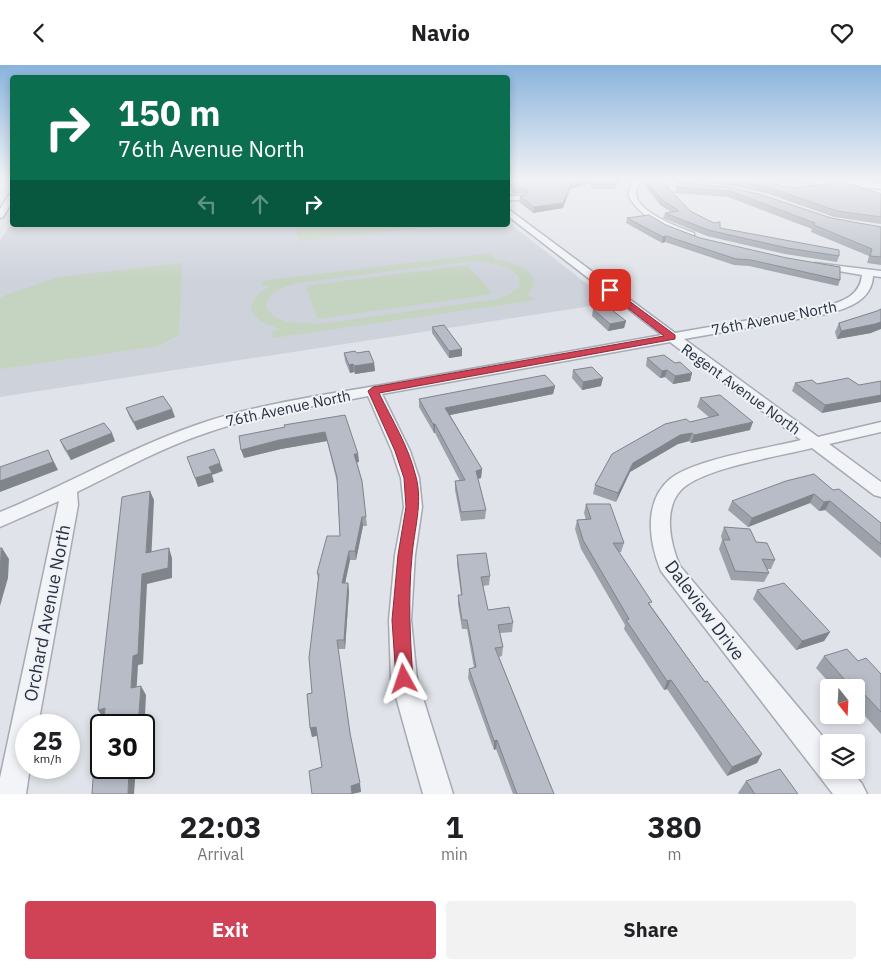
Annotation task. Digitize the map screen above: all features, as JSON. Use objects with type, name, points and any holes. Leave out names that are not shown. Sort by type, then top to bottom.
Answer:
[{"type":"street","points":[[648,213],[664,224],[702,239]]},
{"type":"street","name":"Regent Avenue North","points":[[510,214],[672,337],[881,491]]},
{"type":"street","points":[[809,263],[875,273]]},
{"type":"street","name":"76th Avenue North","points":[[0,520],[68,491],[155,447],[213,425],[289,406],[836,307],[850,301],[865,291],[869,280],[875,273]]},
{"type":"street","points":[[373,391],[401,451],[410,478],[413,507],[405,555],[400,620],[404,679],[438,794]]},
{"type":"street","name":"Daleview Drive","points":[[820,755],[672,571],[665,558],[660,530],[661,516],[672,489],[682,480],[711,467],[881,427]]},
{"type":"street","name":"Orchard Avenue North","points":[[11,794],[69,505],[68,491]]},
{"type":"street","points":[[840,779],[852,794]]},
{"type":"shaded area","points":[[510,224],[611,303],[0,397],[0,241],[10,225],[10,227],[510,227]]},
{"type":"green space","points":[[294,227],[432,227],[300,241]]},
{"type":"green space","points":[[490,253],[494,258],[492,259],[518,265],[529,273],[533,278],[534,284],[528,294],[536,300],[273,338],[272,331],[281,329],[260,320],[251,309],[253,301],[258,295],[271,286],[263,286],[262,281]],"holes":[[[463,262],[486,262],[501,265],[519,277],[520,286],[509,295],[497,299],[319,324],[286,322],[274,317],[266,307],[269,297],[282,288],[297,283]]]},
{"type":"green space","points":[[182,263],[179,335],[158,346],[0,369],[0,299],[5,295],[59,277]]},
{"type":"green space","points":[[467,265],[493,294],[317,319],[306,286]]},
{"type":"building","points":[[665,213],[694,213],[714,223],[720,222],[720,228],[839,250],[839,256],[787,248],[708,230]]},
{"type":"building","points":[[788,213],[816,213],[831,218],[881,227],[881,257],[870,256],[872,249],[814,225],[815,223]]},
{"type":"building","points":[[852,213],[881,213],[881,217]]},
{"type":"building","points":[[649,215],[666,225],[700,238],[787,258],[840,267],[840,280],[751,260],[736,259],[666,236],[663,237],[627,218]]},
{"type":"building","points":[[608,307],[626,321],[610,324],[593,309]]},
{"type":"building","points":[[881,309],[881,322],[841,331],[839,323]]},
{"type":"building","points":[[444,325],[462,349],[449,351],[432,327]]},
{"type":"building","points":[[355,351],[357,353],[369,351],[374,363],[349,365],[344,353]]},
{"type":"building","points":[[664,355],[675,363],[680,362],[692,373],[675,376],[667,370],[662,371],[647,358]]},
{"type":"building","points":[[592,367],[603,378],[583,382],[573,370]]},
{"type":"building","points":[[545,375],[555,386],[445,408],[482,469],[476,471],[486,510],[461,512],[455,481],[465,480],[435,424],[433,424],[419,399]]},
{"type":"building","points":[[848,378],[859,385],[881,381],[881,395],[825,405],[795,383],[812,380],[817,384]]},
{"type":"building","points":[[720,395],[753,422],[694,435],[692,433],[680,435],[633,463],[618,493],[595,485],[612,454],[665,424],[686,419],[690,422],[719,415],[700,398]]},
{"type":"building","points":[[163,396],[172,409],[134,422],[126,408]]},
{"type":"building","points":[[345,415],[358,454],[354,454],[362,481],[366,517],[362,517],[355,551],[349,551],[342,583],[348,583],[344,640],[337,640],[350,733],[360,783],[351,786],[352,794],[312,794],[309,771],[322,767],[316,727],[310,728],[307,694],[312,693],[309,658],[319,574],[317,573],[327,536],[340,536],[337,477],[325,432],[279,440],[241,450],[239,436],[285,427],[284,425]]},
{"type":"building","points":[[104,423],[112,433],[67,451],[60,440]]},
{"type":"building","points":[[214,449],[220,463],[209,467],[212,473],[195,478],[187,457]]},
{"type":"building","points":[[48,450],[53,462],[0,481],[0,467]]},
{"type":"building","points":[[814,474],[833,490],[839,489],[881,523],[881,544],[830,501],[824,502],[814,494],[752,518],[732,501],[786,481]]},
{"type":"building","points":[[150,491],[146,553],[169,548],[168,568],[142,574],[138,654],[133,656],[131,688],[141,686],[139,714],[105,714],[105,708],[98,710],[122,497]]},
{"type":"building","points":[[586,504],[610,504],[624,543],[613,543],[652,602],[648,603],[705,682],[707,681],[762,754],[732,767],[671,680],[667,681],[626,620],[629,619],[583,540],[577,520],[591,519]]},
{"type":"building","points":[[724,527],[750,529],[756,542],[767,543],[775,560],[762,559],[769,573],[735,571],[723,540],[730,540]]},
{"type":"building","points":[[0,548],[2,548],[0,568]]},
{"type":"building","points":[[486,553],[490,576],[481,577],[488,610],[509,607],[513,623],[498,625],[503,647],[495,648],[554,794],[517,794],[497,740],[494,741],[469,669],[476,667],[467,620],[462,620],[458,595],[462,595],[457,555]]},
{"type":"building","points":[[784,583],[830,632],[802,641],[757,590]]},
{"type":"building","points":[[847,649],[858,661],[866,658],[881,674],[881,712],[865,695],[865,679],[844,679],[824,656]]},
{"type":"building","points":[[780,769],[798,794],[755,794],[746,781]]},
{"type":"building","points":[[93,779],[129,779],[128,794],[92,794]]},
{"type":"route","points":[[404,679],[400,620],[405,555],[413,507],[410,478],[407,465],[373,391],[672,337],[610,290]]}]
